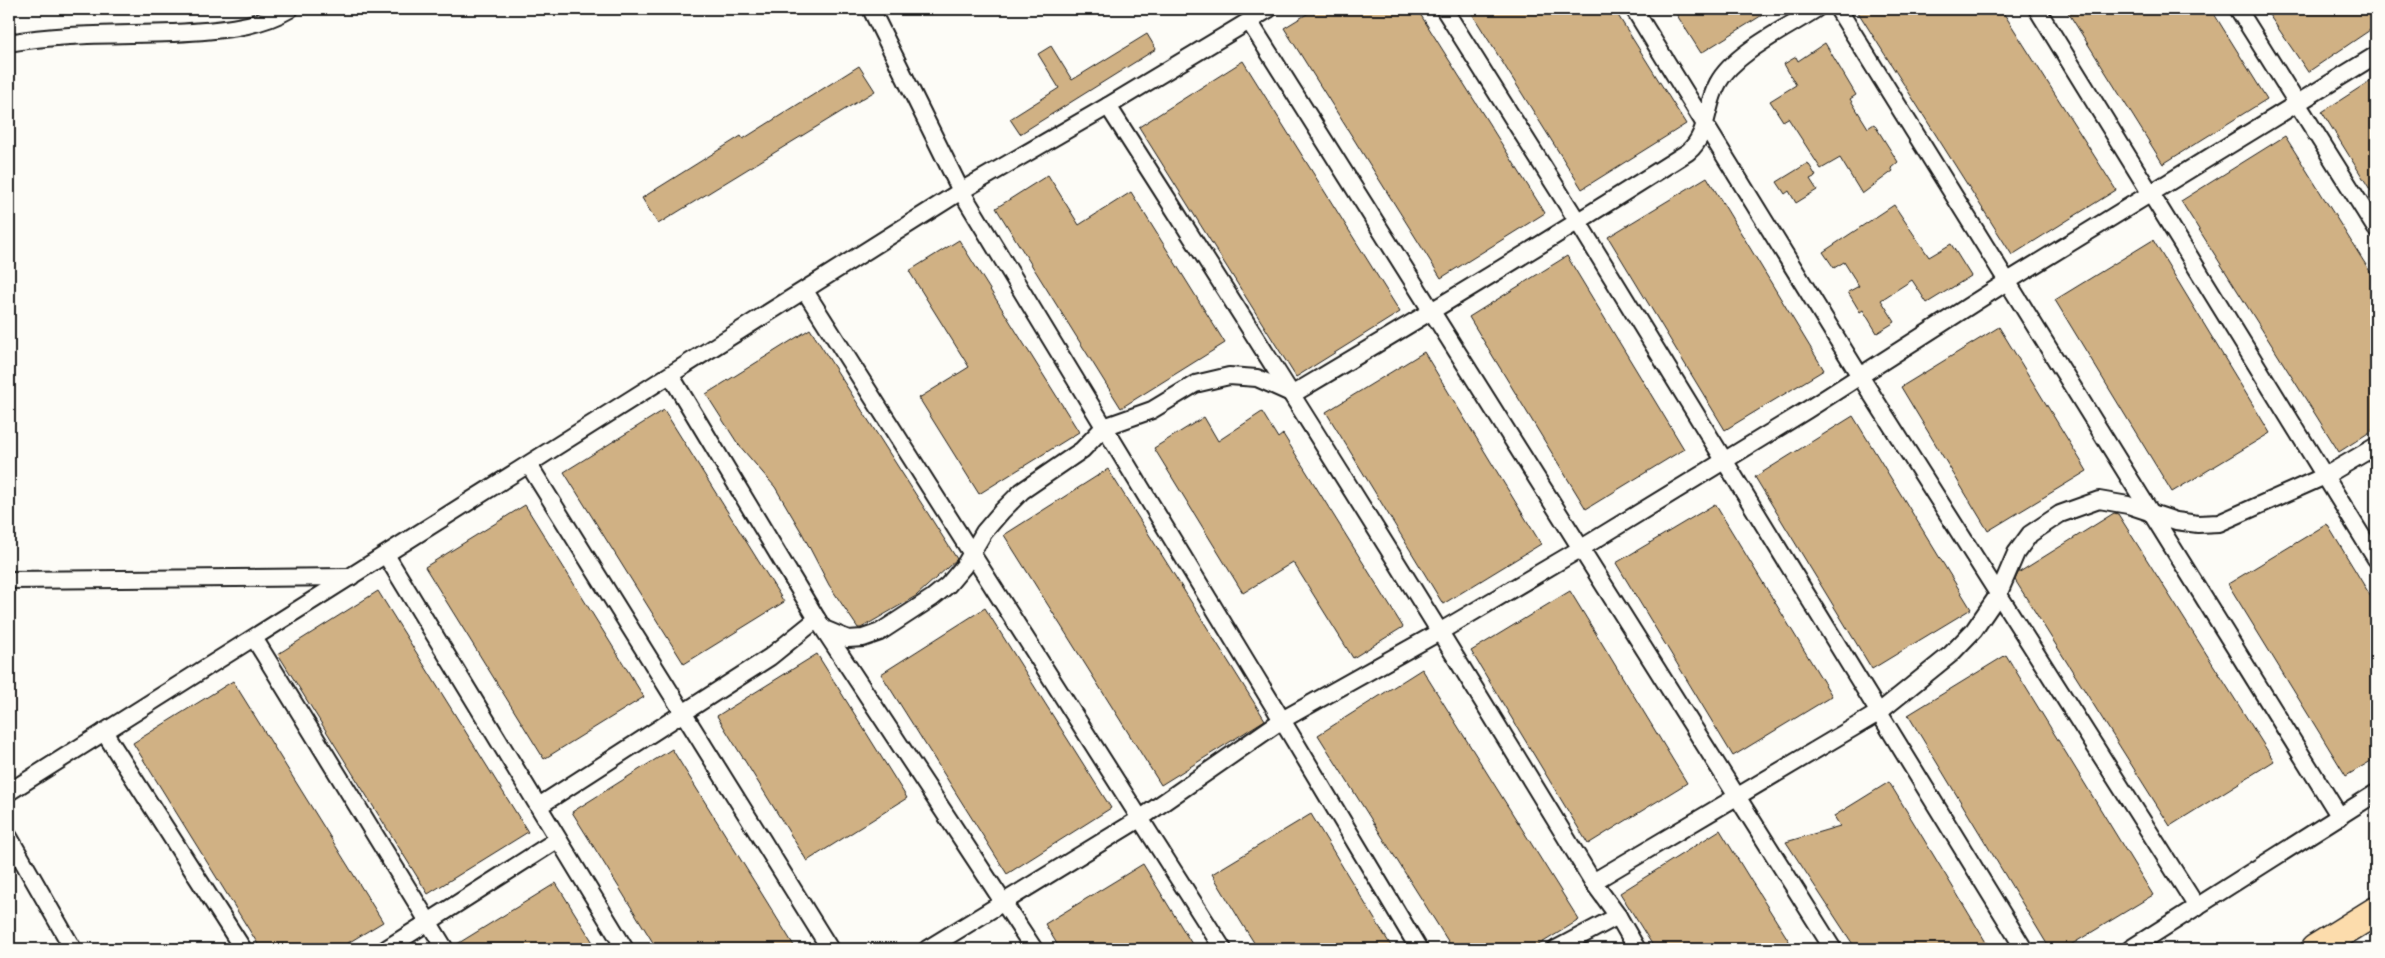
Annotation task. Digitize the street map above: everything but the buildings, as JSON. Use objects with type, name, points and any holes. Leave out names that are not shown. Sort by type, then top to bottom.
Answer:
[{"type":"highway","points":[[2315,949],[2376,911]]},
{"type":"street","points":[[9,43],[41,37],[213,31],[257,22],[280,15],[290,9]]},
{"type":"street","points":[[11,785],[104,732],[671,376],[961,191],[1108,106],[1269,9]]},
{"type":"street","points":[[1444,9],[1578,222],[1722,460],[2024,949]]},
{"type":"street","points":[[1634,9],[1860,376],[2197,907]]},
{"type":"street","points":[[1293,394],[1431,313],[1688,152],[1698,143],[1705,124],[1707,107],[1718,82],[1732,62],[1816,9]]},
{"type":"street","points":[[1838,9],[2340,816]]},
{"type":"street","points":[[2037,9],[2376,559]]},
{"type":"street","points":[[2238,9],[2376,229]]},
{"type":"street","points":[[874,10],[961,191],[1419,949]]},
{"type":"street","points":[[1249,21],[1833,949]]},
{"type":"street","points":[[927,949],[1141,818],[1282,720],[1441,631],[1580,549],[1860,376],[2008,281],[2376,55]]},
{"type":"street","points":[[1108,106],[1293,394],[1441,631],[1593,882],[1618,916],[1637,949]]},
{"type":"street","points":[[805,291],[1223,949]]},
{"type":"street","points":[[671,376],[821,624],[1034,949]]},
{"type":"street","points":[[821,624],[848,639],[863,638],[880,632],[948,585],[964,566],[970,552],[984,532],[1022,491],[1082,450],[1104,427],[1152,410],[1194,384],[1228,376],[1257,378],[1293,394]]},
{"type":"street","points":[[1593,882],[1878,713],[1951,654],[1974,630],[1998,595],[2016,553],[2030,534],[2060,514],[2099,500],[2128,504],[2153,514],[2198,524],[2219,523],[2325,476],[2376,446]]},
{"type":"street","points":[[530,465],[830,949]]},
{"type":"street","points":[[386,554],[625,949]]},
{"type":"street","points":[[9,580],[351,577]]},
{"type":"street","points":[[539,806],[821,624]]},
{"type":"street","points":[[254,638],[446,949]]},
{"type":"street","points":[[104,732],[244,949]]},
{"type":"street","points":[[2130,949],[2376,794]]},
{"type":"street","points":[[9,837],[73,949]]},
{"type":"street","points":[[386,949],[558,840]]},
{"type":"street","points":[[1556,949],[1618,916]]}]
